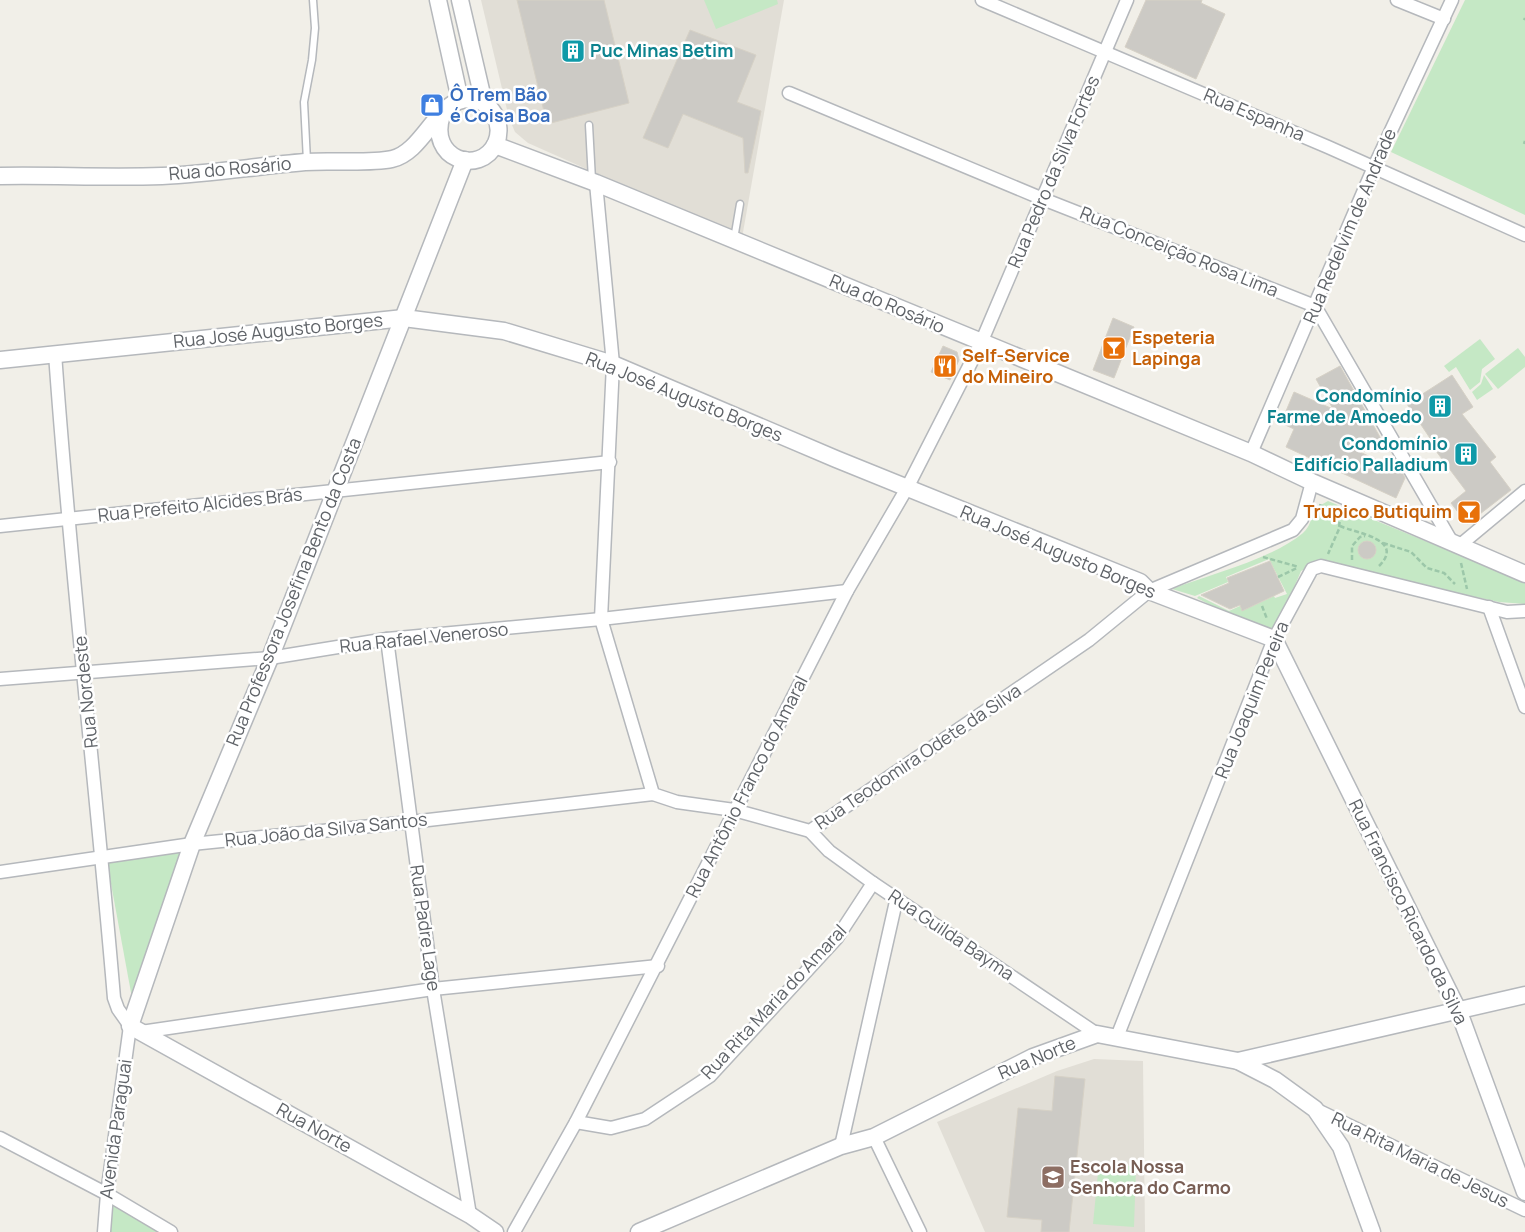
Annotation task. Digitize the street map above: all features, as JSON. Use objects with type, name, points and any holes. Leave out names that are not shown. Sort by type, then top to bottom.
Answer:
[{"type":"street","points":[[438,0],[460,100]]},
{"type":"street","points":[[460,0],[484,103]]},
{"type":"street","name":"Rua Espanha","points":[[982,0],[1374,167],[1525,235]]},
{"type":"street","name":"Rua Pedro da Silva Fortes","points":[[981,343],[1128,0]]},
{"type":"street","points":[[1397,0],[1444,19]]},
{"type":"street","name":"Rua Redelvim de Andrade","points":[[1251,453],[1374,167],[1452,0]]},
{"type":"street","name":"Rua Conceição Rosa Lima","points":[[789,93],[1043,199],[1315,306]]},
{"type":"street","points":[[472,99],[484,103],[493,111],[498,121],[499,134],[495,145],[487,154],[477,160],[453,157],[442,144],[438,126],[442,115],[450,106],[460,100],[472,99]]},
{"type":"street","name":"Rua do Rosário","points":[[0,176],[162,176],[308,162],[393,159],[416,144],[442,115]]},
{"type":"street","name":"Rua do Rosário","points":[[495,145],[594,182],[1251,453],[1458,550],[1525,574]]},
{"type":"street","name":"Rua Professora Josefina Bento da Costa","points":[[135,1029],[192,844],[270,658],[465,160]]},
{"type":"street","points":[[594,182],[613,364],[602,619],[653,794]]},
{"type":"street","points":[[1315,306],[1458,550],[1525,492]]},
{"type":"street","name":"Rua José Augusto Borges","points":[[0,360],[404,318],[504,331],[613,364],[907,488],[1140,582],[1149,591],[1274,640]]},
{"type":"street","name":"Rua Antônio Franco do Amaral","points":[[514,1232],[576,1122],[658,966],[734,810],[847,591],[907,488],[981,343]]},
{"type":"street","name":"Rua Nordeste","points":[[55,353],[67,519],[84,672],[114,998],[118,1009],[135,1029]]},
{"type":"street","name":"Rua Prefeito Alcides Brás","points":[[0,526],[610,462]]},
{"type":"street","name":"Rua Teodomira Odete da Silva","points":[[653,794],[676,802],[734,810],[810,831],[1089,640],[1149,591],[1293,530],[1302,518],[1312,482]]},
{"type":"street","points":[[1322,566],[1507,612],[1525,611]]},
{"type":"street","name":"Rua Joaquim Pereira","points":[[1117,1037],[1274,640],[1306,575],[1312,569],[1322,566]]},
{"type":"street","name":"Rua Rafael Veneroso","points":[[0,680],[270,658],[387,639],[602,619],[847,591]]},
{"type":"street","points":[[1489,607],[1525,707]]},
{"type":"street","name":"Rua Padre Lage","points":[[387,639],[433,989],[470,1215]]},
{"type":"street","name":"Rua Francisco Ricardo da Silva","points":[[1274,640],[1459,1012],[1525,1192]]},
{"type":"street","name":"Rua João da Silva Santos","points":[[0,872],[192,844],[411,822],[653,794]]},
{"type":"street","name":"Rua Guilda Bayma","points":[[810,831],[829,850],[873,883],[1097,1034]]},
{"type":"street","name":"Rua Rita Maria do Amaral","points":[[576,1122],[611,1128],[645,1119],[710,1076],[837,938],[873,883]]},
{"type":"street","points":[[841,1146],[896,897]]},
{"type":"street","points":[[135,1029],[433,989],[658,966]]},
{"type":"street","points":[[1238,1061],[1459,1012],[1525,995]]},
{"type":"street","name":"Rua Norte","points":[[135,1029],[470,1215],[495,1232]]},
{"type":"street","name":"Avenida Paraguai","points":[[104,1232],[107,1194],[135,1029]]},
{"type":"street","name":"Rua Norte","points":[[639,1232],[841,1146],[874,1137],[1033,1057],[1097,1034],[1238,1061],[1275,1080],[1315,1109],[1340,1147],[1372,1232]]},
{"type":"street","name":"Rua Rita Maria de Jesus","points":[[1315,1109],[1525,1210]]},
{"type":"street","points":[[874,1137],[920,1232]]},
{"type":"street","points":[[0,1138],[107,1194],[171,1232]]},
{"type":"lane","points":[[308,162],[304,102],[312,60],[315,28],[313,0]]},
{"type":"lane","points":[[589,125],[594,182]]},
{"type":"lane","points":[[734,240],[740,204]]},
{"type":"path","points":[[1307,502],[1331,509],[1340,516],[1340,526],[1335,540],[1322,566]]},
{"type":"path","points":[[1340,526],[1366,536],[1375,537],[1382,543],[1385,548],[1384,560],[1376,569]]},
{"type":"path","points":[[1357,566],[1351,557],[1352,546],[1360,537],[1366,536]]},
{"type":"path","points":[[1382,543],[1410,552],[1427,568],[1444,573],[1448,580],[1474,592]]},
{"type":"path","points":[[1458,550],[1467,590]]},
{"type":"path","points":[[1278,577],[1298,568]]},
{"type":"shaded area","points":[[481,0],[784,0],[742,238],[528,143],[515,132],[509,118]]},
{"type":"shaded area","name":"Escola Nossa Senhora do Carmo","points":[[1094,1059],[1143,1061],[1145,1232],[985,1232],[937,1122],[1057,1071]]},
{"type":"green space","points":[[704,0],[777,0],[778,4],[716,29]]},
{"type":"green space","points":[[1465,0],[1525,0],[1525,215],[1391,152]]},
{"type":"green space","points":[[1480,339],[1495,359],[1482,369],[1480,382],[1470,390],[1456,367],[1449,372],[1444,366]]},
{"type":"green space","points":[[1518,348],[1525,357],[1525,367],[1498,389],[1485,374]]},
{"type":"green space","points":[[1484,375],[1493,389],[1477,400],[1472,392],[1481,384]]},
{"type":"green space","points":[[1328,501],[1525,582],[1525,604],[1499,602],[1316,563],[1301,571],[1273,638],[1197,598],[1199,596],[1229,611],[1240,606],[1242,611],[1274,596],[1275,598],[1287,594],[1269,559],[1226,577],[1228,582],[1195,596],[1172,589],[1275,551],[1303,533],[1310,522],[1314,509]]},
{"type":"green space","points":[[182,852],[132,998],[107,862]]},
{"type":"green space","points":[[1099,1162],[1136,1167],[1134,1227],[1093,1224]]},
{"type":"green space","points":[[112,1204],[158,1232],[110,1232]]},
{"type":"building","name":"Puc Minas Betim","points":[[517,0],[604,0],[629,103],[547,124]]},
{"type":"building","points":[[1146,0],[1202,0],[1201,3],[1225,14],[1196,79],[1125,47]]},
{"type":"building","points":[[690,30],[756,55],[737,102],[761,111],[748,173],[745,173],[743,138],[683,114],[668,148],[643,138]]},
{"type":"building","name":"Espeteria Lapinga","points":[[1113,318],[1134,327],[1114,378],[1093,370]]},
{"type":"building","name":"Self-Service do Mineiro","points":[[943,346],[957,352],[959,360],[950,380],[931,372]]},
{"type":"building","points":[[1340,366],[1385,446],[1360,452],[1402,472],[1405,478],[1396,498],[1286,447],[1294,429],[1281,423],[1294,392],[1333,409],[1316,379]]},
{"type":"building","points":[[1452,375],[1473,407],[1462,414],[1496,457],[1490,462],[1511,490],[1467,524],[1451,503],[1466,491],[1436,451],[1438,450],[1407,404]]},
{"type":"building","points":[[1367,541],[1373,544],[1376,550],[1373,556],[1367,559],[1361,556],[1358,550],[1361,544]]},
{"type":"building","points":[[1270,561],[1284,591],[1242,611],[1240,605],[1230,609],[1201,595],[1229,583],[1227,578]]},
{"type":"building","points":[[1055,1076],[1085,1079],[1069,1232],[1041,1232],[1042,1220],[1007,1217],[1018,1108],[1052,1111]]},
{"type":"place","name":"Puc Minas Betim","points":[[573,51]]},
{"type":"place","name":"Ô Trem Bão é Coisa Boa","points":[[432,105]]},
{"type":"place","name":"Espeteria Lapinga","points":[[1114,348]]},
{"type":"place","name":"Self-Service do Mineiro","points":[[945,366]]},
{"type":"place","name":"Condomínio Farme de Amoedo","points":[[1440,406]]},
{"type":"place","name":"Condomínio Edifício Palladium","points":[[1466,454]]},
{"type":"place","name":"Trupico Butiquim","points":[[1469,512]]},
{"type":"place","name":"Escola Nossa Senhora do Carmo","points":[[1053,1177]]}]
